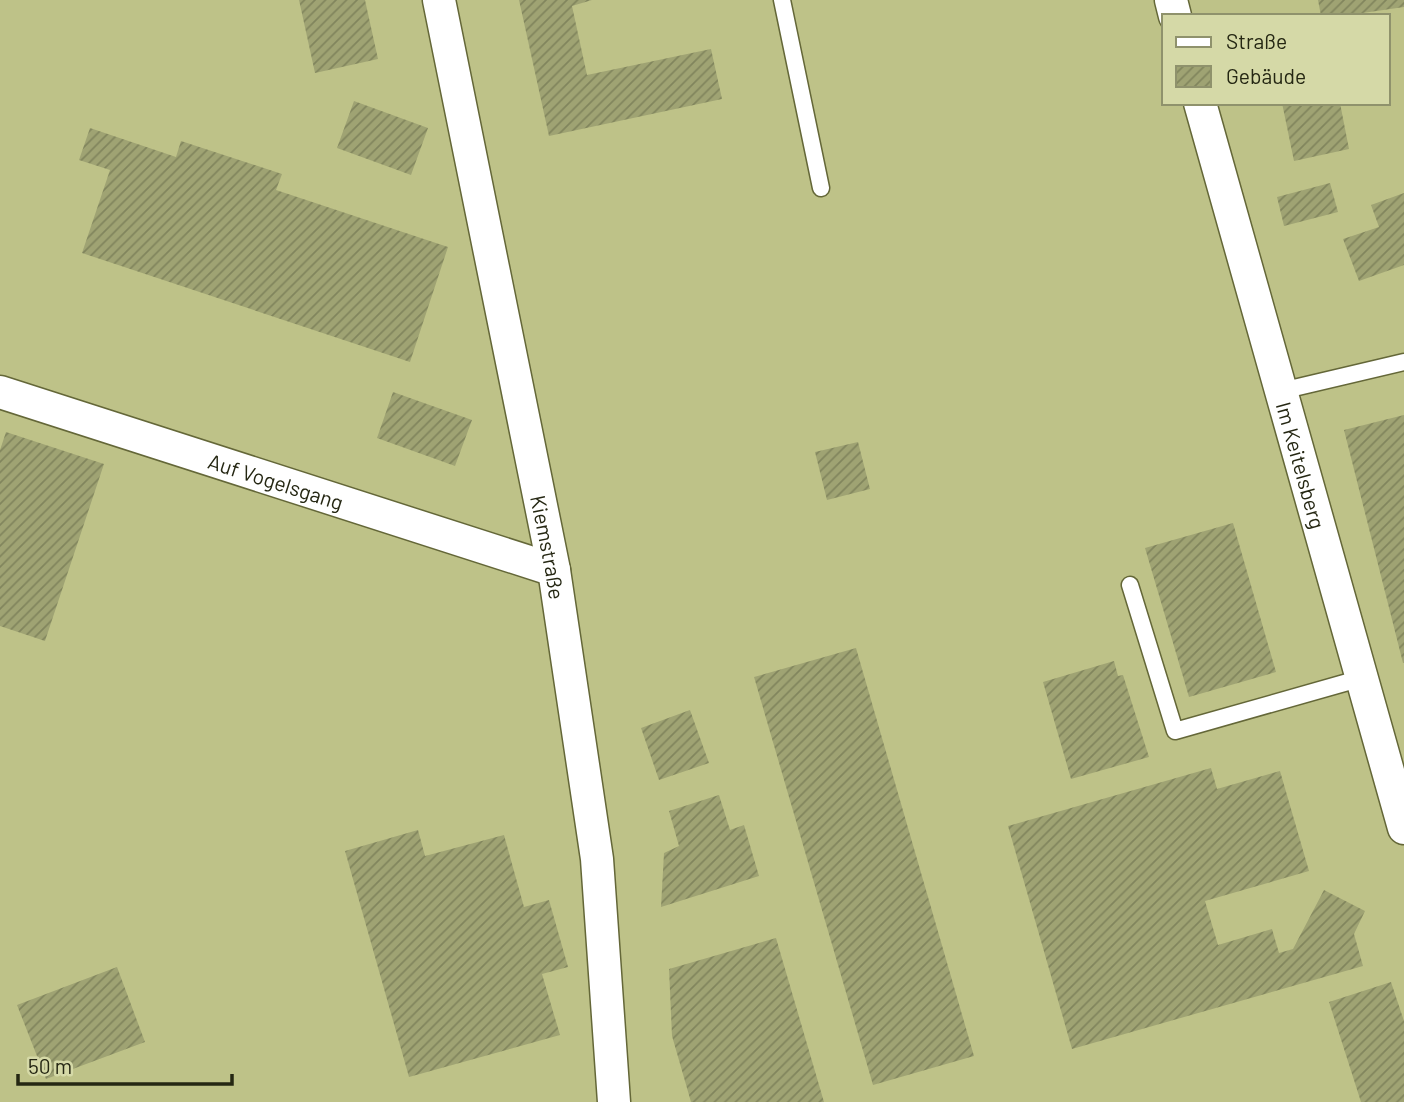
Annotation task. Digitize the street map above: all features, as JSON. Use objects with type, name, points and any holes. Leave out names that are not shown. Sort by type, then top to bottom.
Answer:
[{"type":"street","name":"Kiemstraße","points":[[439,0],[554,570],[597,859],[614,1102]]},
{"type":"street","name":"Im Keitelsberg","points":[[1201,105],[1404,828]]},
{"type":"street","name":"Auf Vogelsgang","points":[[0,392],[554,570]]},
{"type":"lane","points":[[782,0],[821,188]]},
{"type":"lane","points":[[1281,391],[1404,362]]},
{"type":"lane","points":[[1129,585],[1175,732],[1362,678]]},
{"type":"shaded area","points":[[0,0],[1404,0],[1404,1102],[0,1102]]},
{"type":"building","points":[[299,0],[365,0],[378,59],[315,73]]},
{"type":"building","points":[[519,0],[592,0],[572,6],[587,75],[711,49],[722,99],[549,136]]},
{"type":"building","points":[[1318,0],[1404,0],[1404,7],[1356,14],[1321,14]]},
{"type":"building","points":[[354,101],[428,128],[411,175],[337,148]]},
{"type":"building","points":[[1282,105],[1340,105],[1349,149],[1294,161]]},
{"type":"building","points":[[90,128],[176,157],[181,141],[282,174],[276,190],[448,247],[410,362],[82,253],[110,170],[79,160]]},
{"type":"building","points":[[1330,183],[1338,212],[1284,226],[1277,197]]},
{"type":"building","points":[[1404,193],[1404,265],[1359,281],[1343,239],[1379,227],[1371,205]]},
{"type":"building","points":[[393,392],[472,420],[455,466],[377,438]]},
{"type":"building","points":[[1404,415],[1404,663],[1403,663],[1344,430]]},
{"type":"building","points":[[6,432],[104,464],[45,641],[0,626],[0,450]]},
{"type":"building","points":[[858,442],[870,489],[827,500],[815,452]]},
{"type":"building","points":[[1233,523],[1276,672],[1189,697],[1145,548]]},
{"type":"building","points":[[856,648],[974,1056],[873,1085],[754,677]]},
{"type":"building","points":[[1114,661],[1118,676],[1123,675],[1149,757],[1071,779],[1043,682]]},
{"type":"building","points":[[690,710],[709,763],[659,780],[641,728]]},
{"type":"building","points":[[1211,768],[1217,789],[1280,771],[1309,871],[1205,901],[1218,945],[1272,929],[1279,953],[1293,949],[1324,890],[1365,911],[1354,934],[1363,966],[1072,1049],[1008,826]]},
{"type":"building","points":[[719,795],[730,830],[744,825],[759,876],[661,907],[664,853],[679,846],[669,811]]},
{"type":"building","points":[[418,830],[425,856],[504,835],[524,907],[549,900],[568,967],[542,974],[560,1035],[409,1077],[345,851]]},
{"type":"building","points":[[776,938],[824,1102],[691,1102],[672,1036],[669,969]]},
{"type":"building","points":[[117,967],[145,1042],[46,1079],[17,1005]]},
{"type":"building","points":[[1391,982],[1404,1021],[1404,1102],[1361,1102],[1329,1002]]}]
